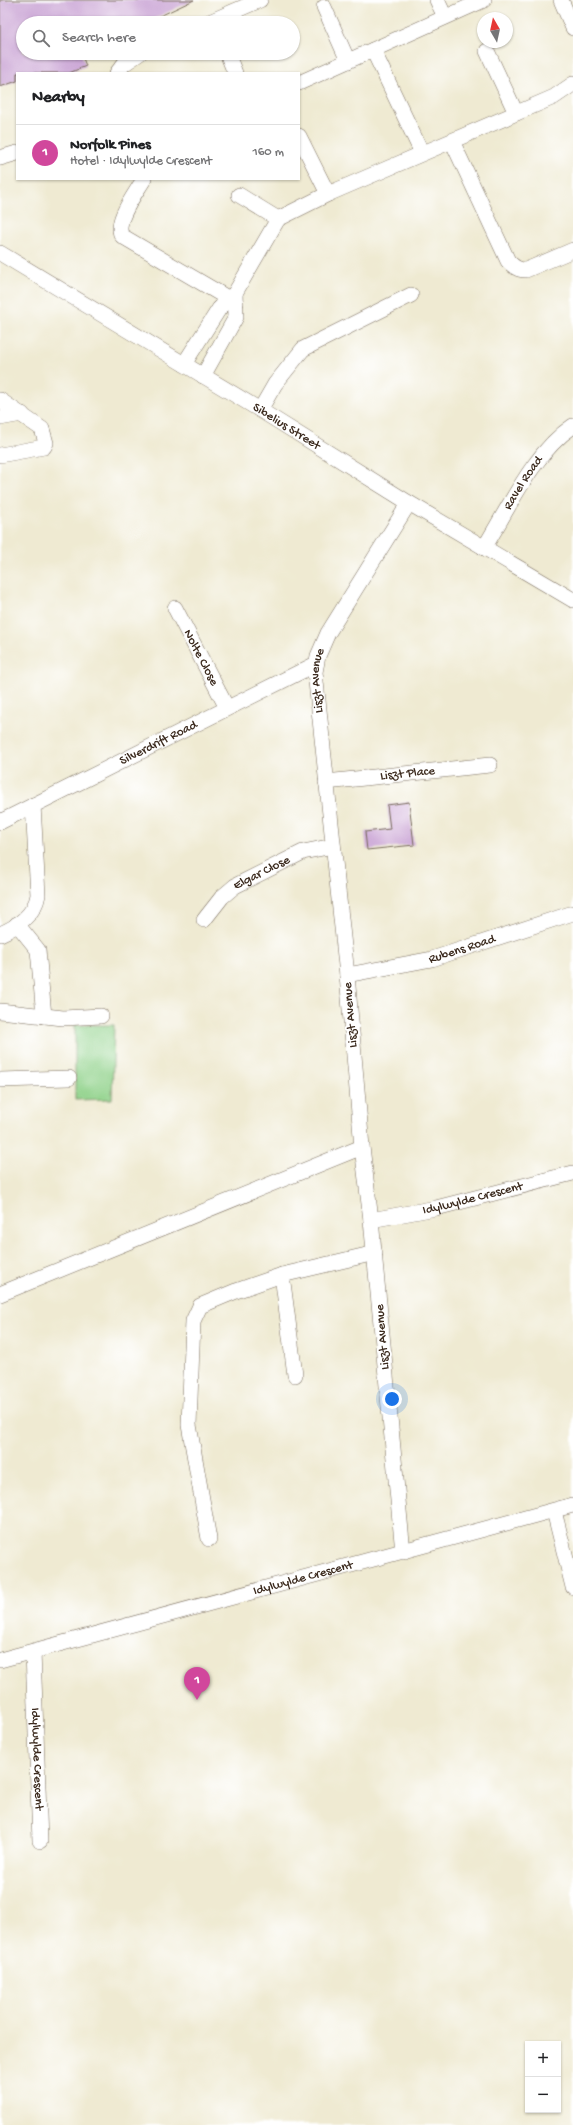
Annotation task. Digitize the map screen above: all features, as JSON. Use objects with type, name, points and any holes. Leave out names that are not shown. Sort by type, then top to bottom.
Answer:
[{"type":"street","points":[[223,16],[260,0]]},
{"type":"street","points":[[437,0],[445,17]]},
{"type":"street","points":[[300,83],[484,0]]},
{"type":"street","points":[[561,0],[573,28]]},
{"type":"street","points":[[324,7],[348,61]]},
{"type":"street","points":[[373,50],[422,153]]},
{"type":"street","points":[[487,51],[516,113]]},
{"type":"street","points":[[118,72],[124,64],[130,60]]},
{"type":"street","points":[[229,60],[235,72]]},
{"type":"street","points":[[184,364],[217,312],[234,298],[278,219],[328,194],[554,97],[573,84]]},
{"type":"street","points":[[300,138],[328,194]]},
{"type":"street","points":[[452,141],[508,261],[513,266],[520,270],[526,270],[573,250]]},
{"type":"street","points":[[0,158],[16,153]]},
{"type":"street","points":[[143,180],[120,222],[119,231],[122,236],[234,298]]},
{"type":"street","points":[[239,195],[278,219]]},
{"type":"street","name":"Sibelius Street","points":[[0,253],[260,410],[409,503],[573,600]]},
{"type":"street","points":[[260,410],[275,384],[303,349],[411,295]]},
{"type":"street","points":[[203,376],[236,317],[234,298]]},
{"type":"street","points":[[0,400],[42,429],[46,443],[44,447],[36,450],[0,455]]},
{"type":"street","points":[[0,418],[22,414]]},
{"type":"street","name":"Ravel Road","points":[[484,548],[537,462],[549,446],[573,426]]},
{"type":"street","name":"Liszt Avenue","points":[[403,1552],[375,1253],[362,1147],[347,975],[315,679],[316,664],[330,630],[409,503]]},
{"type":"street","name":"Nolte Close","points":[[175,608],[227,708]]},
{"type":"street","name":"Silverdrift Road","points":[[0,822],[316,664]]},
{"type":"street","name":"Liszt Place","points":[[326,782],[490,766]]},
{"type":"street","points":[[0,934],[26,917],[37,905],[38,895],[32,805]]},
{"type":"street","name":"Elgar Close","points":[[204,920],[222,897],[235,886],[302,852],[333,846]]},
{"type":"street","name":"Rubens Road","points":[[347,975],[432,959],[573,913]]},
{"type":"street","points":[[17,924],[38,950],[44,1016]]},
{"type":"street","points":[[0,1011],[63,1018],[101,1016]]},
{"type":"street","points":[[0,1080],[69,1078]]},
{"type":"street","points":[[0,1294],[362,1147]]},
{"type":"street","name":"Idylwylde Crescent","points":[[371,1220],[443,1206],[573,1173]]},
{"type":"street","points":[[209,1539],[189,1425],[194,1316],[200,1306],[206,1303],[282,1275],[375,1253]]},
{"type":"street","points":[[282,1275],[295,1375]]},
{"type":"street","name":"Idylwylde Crescent","points":[[0,1660],[573,1505]]},
{"type":"street","points":[[554,1511],[573,1587]]},
{"type":"street","name":"Idylwylde Crescent","points":[[33,1652],[40,1841]]},
{"type":"green space","points":[[75,1025],[114,1025],[112,1099],[75,1100]]},
{"type":"building","points":[[0,0],[194,0],[160,16],[16,16],[16,60],[84,60],[86,66],[71,72],[16,72],[16,81],[0,87]]},
{"type":"building","points":[[409,802],[414,845],[367,850],[365,832],[390,829],[387,805]]},
{"type":"place","name":"Norfolk Pines","points":[[197,1700]]}]
